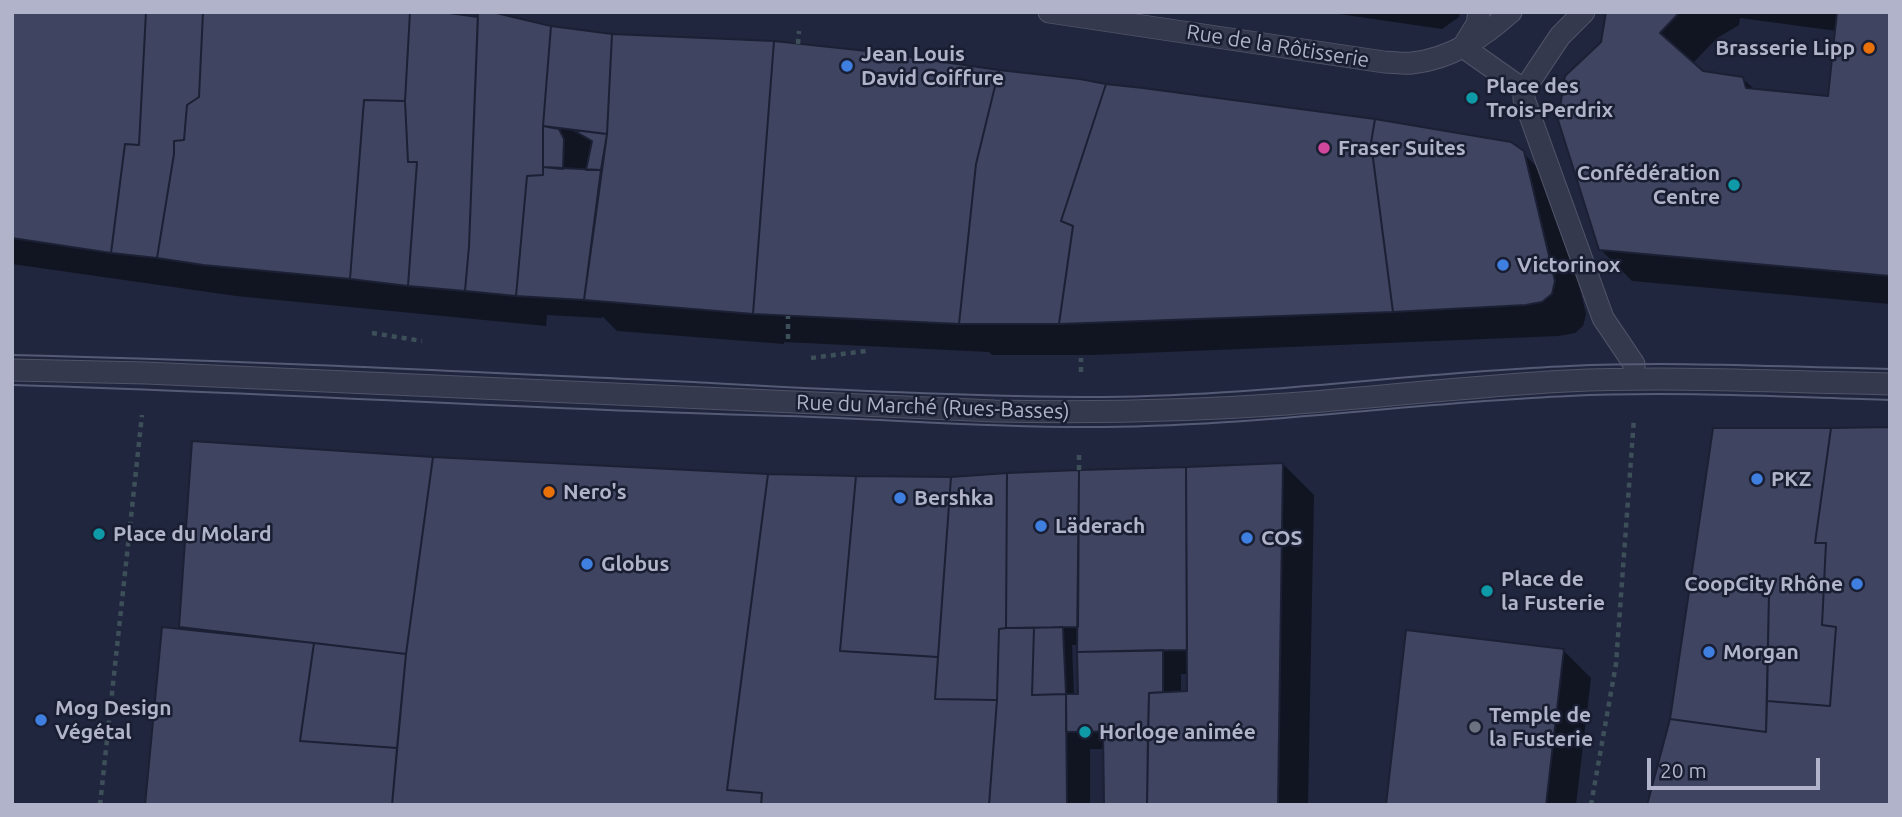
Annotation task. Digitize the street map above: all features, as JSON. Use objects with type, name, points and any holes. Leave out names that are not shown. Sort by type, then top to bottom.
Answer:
[{"type":"street","name":"Rue de la Rôtisserie","points":[[1049,12],[1384,62],[1411,63],[1438,57],[1463,47]]},
{"type":"street","points":[[1463,47],[1477,24],[1479,12]]},
{"type":"street","points":[[1463,47],[1488,33],[1511,12]]},
{"type":"street","points":[[1584,12],[1560,36],[1524,90],[1524,99],[1603,318],[1634,364],[1634,379]]},
{"type":"street","points":[[1463,47],[1524,90]]},
{"type":"street","name":"Rue du Marché (Rues-Basses)","points":[[12,370],[146,373],[1080,412],[1207,409],[1508,384],[1634,379],[1890,384]]},
{"type":"path","points":[[798,44],[799,31]]},
{"type":"path","points":[[788,316],[788,339]]},
{"type":"path","points":[[1591,805],[1616,664],[1634,418],[1634,379]]},
{"type":"path","points":[[100,805],[142,415]]},
{"type":"building","points":[[12,12],[146,12],[139,145],[125,144],[111,253],[12,238]]},
{"type":"building","points":[[146,12],[203,12],[199,97],[187,105],[184,140],[174,141],[157,258],[111,253],[125,144],[139,145]]},
{"type":"building","points":[[203,12],[410,12],[405,101],[364,100],[350,279],[157,258],[174,141],[184,140],[187,105],[199,97]]},
{"type":"building","points":[[410,12],[442,12],[478,17],[465,291],[408,286],[417,162],[408,162],[405,101]]},
{"type":"building","points":[[478,12],[492,12],[551,26],[543,126],[543,175],[527,176],[516,296],[465,291]]},
{"type":"building","name":"Confédération Centre","points":[[1606,12],[1680,12],[1660,33],[1703,71],[1743,77],[1746,88],[1828,96],[1837,12],[1890,12],[1890,276],[1599,250],[1558,120],[1565,76],[1601,42]]},
{"type":"building","points":[[551,26],[612,34],[607,134],[543,126]]},
{"type":"building","points":[[612,34],[774,41],[753,314],[584,300],[607,134]]},
{"type":"building","points":[[774,41],[999,70],[976,164],[959,324],[753,314]]},
{"type":"building","points":[[999,70],[1106,84],[1061,221],[1073,226],[1059,324],[959,324],[976,164]]},
{"type":"building","points":[[1106,84],[1375,119],[1371,143],[1393,312],[1059,324],[1073,226],[1061,221]]},
{"type":"building","points":[[364,100],[405,101],[408,162],[417,162],[408,286],[350,279]]},
{"type":"building","points":[[1375,119],[1511,142],[1524,151],[1555,281],[1552,294],[1542,302],[1526,305],[1393,312],[1371,143]]},
{"type":"building","points":[[543,126],[559,129],[564,139],[563,169],[543,167]]},
{"type":"building","points":[[573,130],[607,134],[601,170],[586,170],[592,141]]},
{"type":"building","points":[[543,167],[601,170],[584,300],[516,296],[527,176],[543,175]]},
{"type":"building","name":"CoopCity Rhône","points":[[1890,427],[1890,805],[1647,805],[1670,719],[1766,732],[1767,701],[1830,706],[1836,627],[1822,625],[1826,543],[1815,543],[1831,428]]},
{"type":"building","points":[[1713,428],[1831,428],[1815,543],[1826,543],[1822,625],[1836,627],[1830,706],[1767,701],[1769,593],[1690,585]]},
{"type":"building","points":[[192,441],[433,457],[406,654],[179,627]]},
{"type":"building","name":"Globus","points":[[433,457],[768,474],[727,790],[762,793],[761,805],[392,805],[406,654]]},
{"type":"building","points":[[1283,463],[1278,805],[1147,805],[1149,693],[1187,691],[1186,467]]},
{"type":"building","points":[[1186,467],[1187,650],[1077,652],[1079,470]]},
{"type":"building","points":[[1079,470],[1078,627],[1006,628],[1007,473]]},
{"type":"building","points":[[1007,473],[1006,628],[999,629],[997,700],[935,699],[951,477]]},
{"type":"building","points":[[768,474],[856,476],[840,651],[938,657],[935,699],[997,700],[989,805],[761,805],[762,793],[727,790]]},
{"type":"building","points":[[856,476],[951,477],[938,657],[840,651]]},
{"type":"building","points":[[1690,585],[1769,593],[1766,732],[1670,719]]},
{"type":"building","points":[[162,627],[314,643],[300,741],[397,748],[392,805],[145,805]]},
{"type":"building","points":[[1063,627],[1066,694],[1032,695],[1034,628]]},
{"type":"building","points":[[1034,628],[1032,695],[1066,694],[1067,805],[989,805],[999,629]]},
{"type":"building","name":"Temple de la Fusterie","points":[[1406,630],[1564,649],[1546,805],[1386,805]]},
{"type":"building","points":[[314,643],[406,654],[397,748],[300,741]]},
{"type":"building","points":[[1163,650],[1163,692],[1149,693],[1148,731],[1066,732],[1066,694],[1078,694],[1077,652]]},
{"type":"building","points":[[1148,731],[1147,805],[1104,805],[1103,732]]},
{"type":"tram line","points":[[12,355],[1079,397],[1202,394],[1508,369],[1609,365],[1689,364],[1890,369]]},
{"type":"tram line","points":[[12,385],[592,410],[1079,427],[1202,424],[1508,399],[1609,395],[1729,395],[1890,400]]},
{"type":"place","name":"Brasserie Lipp","points":[[1869,48]]},
{"type":"place","name":"Jean Louis David Coiffure","points":[[847,66]]},
{"type":"place","name":"Place des Trois-Perdrix","points":[[1472,98]]},
{"type":"place","name":"Fraser Suites","points":[[1324,148]]},
{"type":"place","name":"Confédération Centre","points":[[1734,185]]},
{"type":"place","name":"Victorinox","points":[[1503,265]]},
{"type":"place","name":"PKZ","points":[[1757,479]]},
{"type":"place","name":"Nero's","points":[[549,492]]},
{"type":"place","name":"Bershka","points":[[900,498]]},
{"type":"place","name":"Läderach","points":[[1041,526]]},
{"type":"place","name":"Place du Molard","points":[[99,534]]},
{"type":"place","name":"COS","points":[[1247,538]]},
{"type":"place","name":"Globus","points":[[587,564]]},
{"type":"place","name":"CoopCity Rhône","points":[[1857,584]]},
{"type":"place","name":"Place de la Fusterie","points":[[1487,591]]},
{"type":"place","name":"Morgan","points":[[1709,652]]},
{"type":"place","name":"Mog Design Végétal","points":[[41,720]]},
{"type":"place","name":"Temple de la Fusterie","points":[[1475,727]]},
{"type":"place","name":"Horloge animée","points":[[1085,732]]}]
